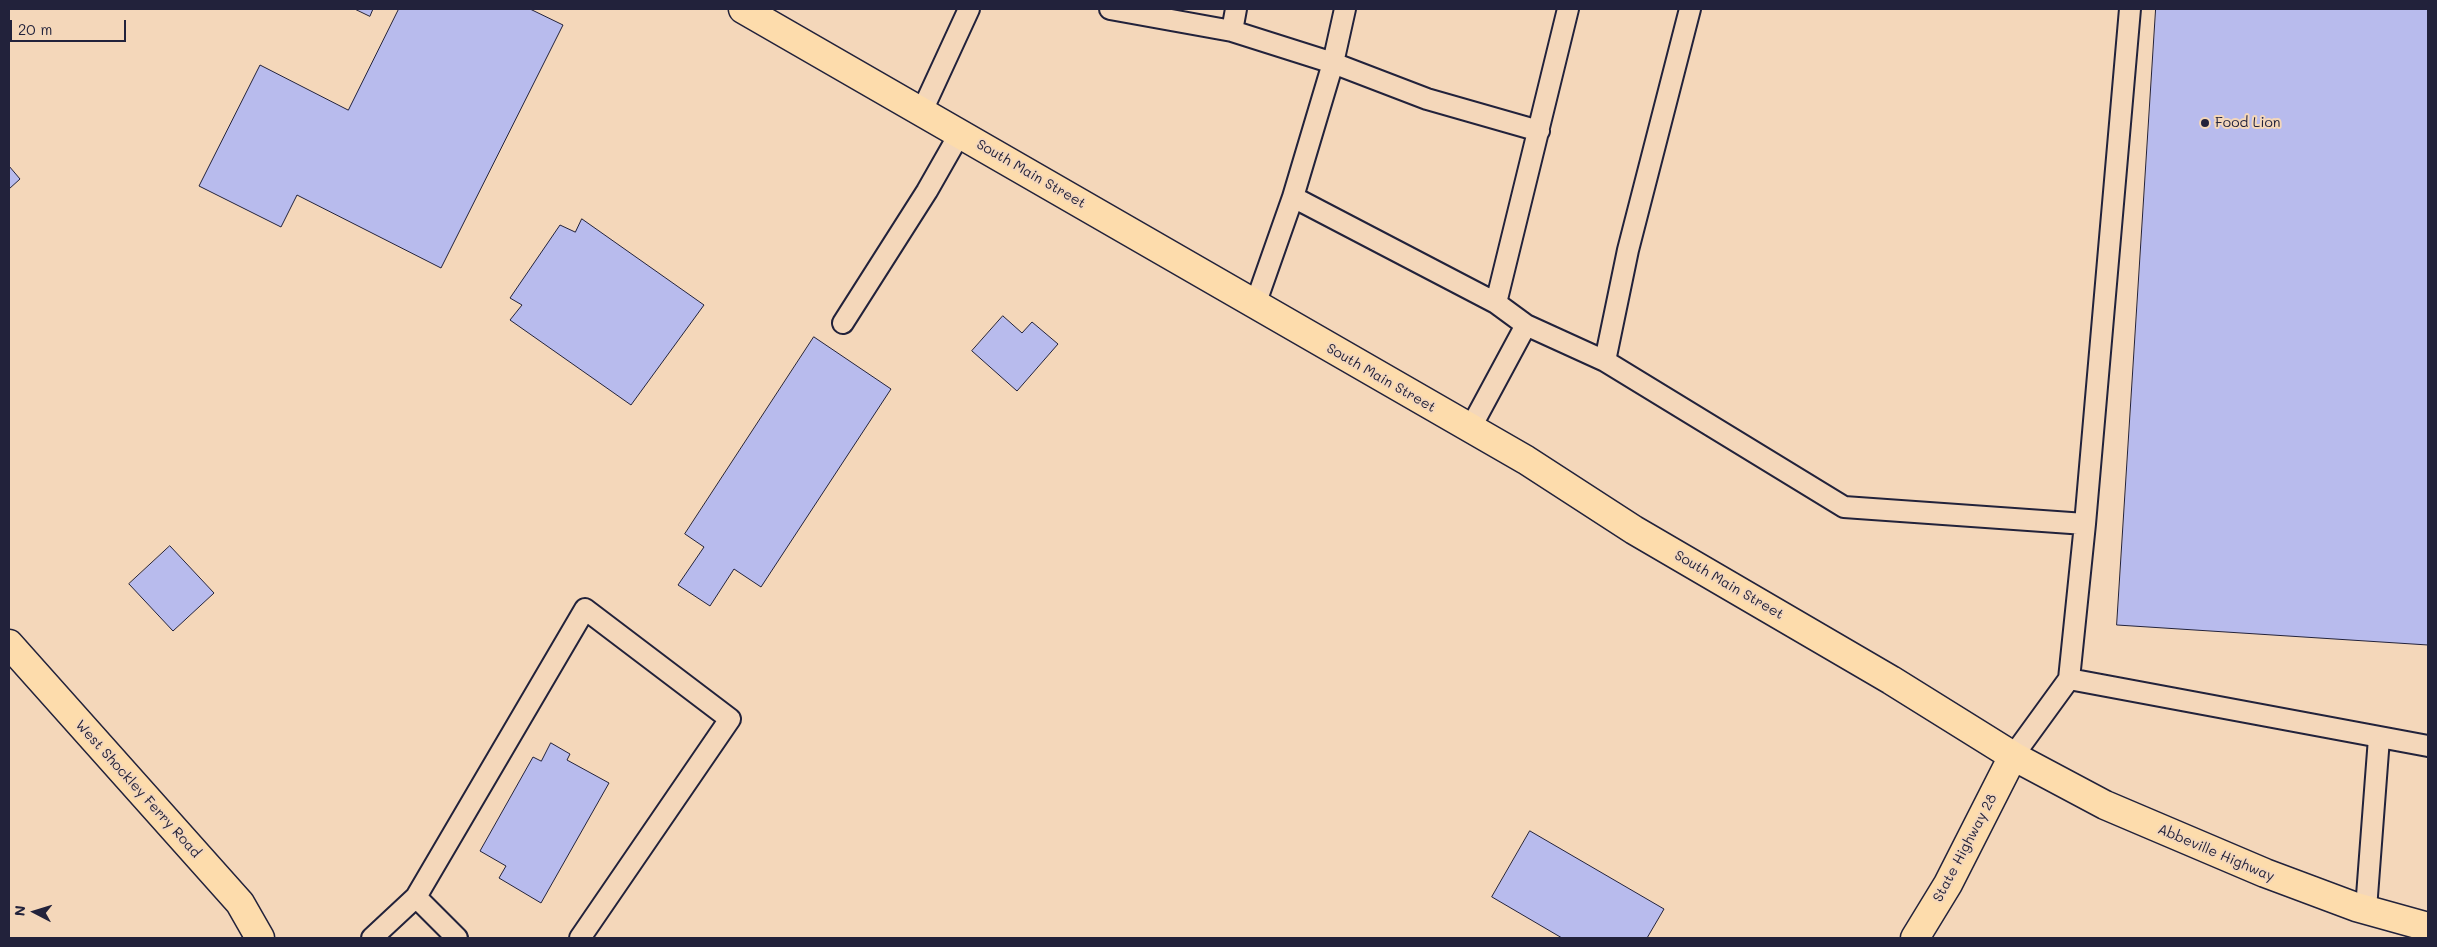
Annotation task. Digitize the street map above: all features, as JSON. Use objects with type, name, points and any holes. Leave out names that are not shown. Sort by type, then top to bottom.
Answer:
[{"type":"main road","name":"South Main Street","points":[[743,9],[1526,460],[1634,530],[1891,680],[2013,756]]},
{"type":"main road","name":"West Shockley Ferry Road","points":[[9,644],[240,903],[260,938]]},
{"type":"main road","name":"Abbeville Highway","points":[[2013,756],[2105,805],[2186,841],[2265,873],[2366,909],[2428,928]]},
{"type":"main road","name":"State Highway 28","points":[[1915,938],[1948,884],[2013,756]]},
{"type":"lane","points":[[922,111],[968,9]]},
{"type":"lane","points":[[1110,9],[1232,31],[1333,63],[1427,99],[1539,131]]},
{"type":"lane","points":[[1232,31],[1236,9]]},
{"type":"lane","points":[[1255,305],[1293,197],[1333,63],[1345,9]]},
{"type":"lane","points":[[1496,303],[1568,9]]},
{"type":"lane","points":[[1605,361],[1628,250],[1690,9]]},
{"type":"lane","points":[[2013,756],[2069,679],[2085,524],[2130,9]]},
{"type":"lane","points":[[842,323],[927,191],[960,133]]},
{"type":"lane","points":[[1293,197],[1496,303],[1526,325],[1605,361],[1844,507],[2085,524]]},
{"type":"lane","points":[[1470,429],[1526,325]]},
{"type":"lane","points":[[372,938],[416,897],[585,609],[730,719],[580,938]]},
{"type":"lane","points":[[2069,679],[2428,746]]},
{"type":"lane","points":[[2366,909],[2379,738]]},
{"type":"lane","points":[[416,897],[457,938]]},
{"type":"building","points":[[355,9],[373,9],[370,16]]},
{"type":"building","points":[[399,9],[530,9],[563,25],[441,268],[297,195],[281,227],[199,186],[260,65],[348,110]]},
{"type":"building","points":[[2156,9],[2428,9],[2428,645],[2117,625]]},
{"type":"building","points":[[9,166],[20,179],[9,189]]},
{"type":"building","points":[[582,219],[704,305],[631,405],[510,320],[522,305],[510,298],[560,225],[575,232]]},
{"type":"building","points":[[1003,316],[1022,333],[1032,322],[1058,344],[1017,391],[972,351]]},
{"type":"building","points":[[814,337],[891,389],[761,587],[734,569],[710,606],[678,585],[704,547],[685,534]]},
{"type":"building","points":[[170,546],[214,593],[173,631],[129,584]]},
{"type":"building","points":[[551,743],[570,754],[567,760],[609,783],[541,903],[499,878],[506,866],[480,851],[533,757],[541,761]]},
{"type":"building","points":[[1530,831],[1664,909],[1647,938],[1562,938],[1492,897]]},
{"type":"place","name":"Food Lion","points":[[2205,123]]}]
